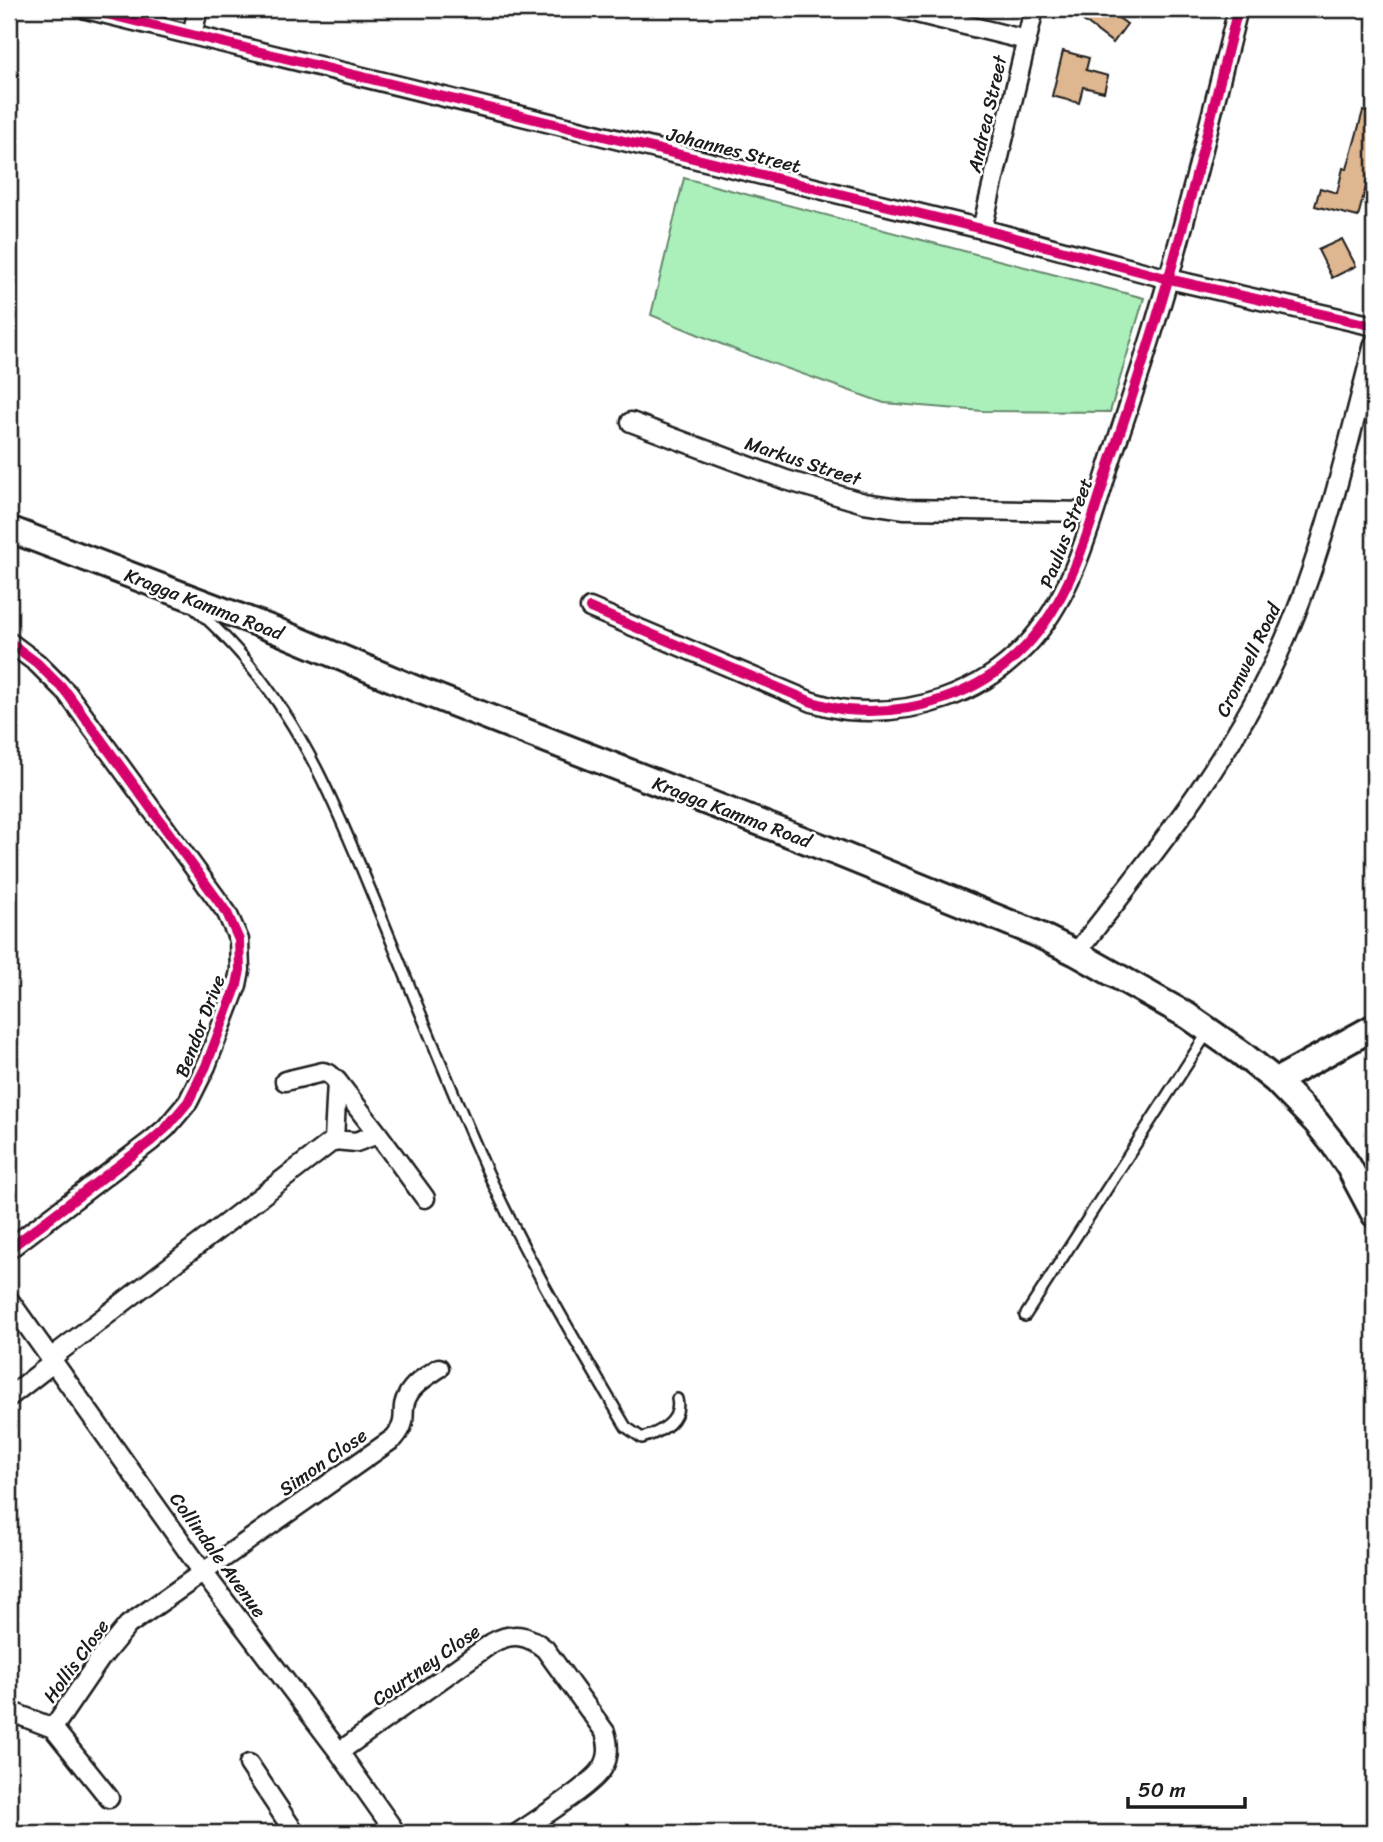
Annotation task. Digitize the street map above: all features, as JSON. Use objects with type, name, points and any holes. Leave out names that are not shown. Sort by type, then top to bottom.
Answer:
[{"type":"main road","name":"Kragga Kamma Road","points":[[9,529],[942,895],[1076,953],[1209,1030],[1276,1081],[1316,1122],[1334,1145],[1374,1214]]},
{"type":"main road","points":[[1276,1081],[1374,1027]]},
{"type":"street","name":"Johannes Street","points":[[86,9],[982,229],[1168,279],[1374,326]]},
{"type":"street","points":[[192,35],[198,9]]},
{"type":"street","points":[[900,9],[1026,40]]},
{"type":"street","name":"Andrea Street","points":[[982,229],[1034,9]]},
{"type":"street","name":"Paulus Street","points":[[590,608],[812,702],[846,710],[900,710],[946,699],[994,675],[1026,645],[1058,602],[1094,512],[1168,279],[1238,9]]},
{"type":"street","name":"Cromwell Road","points":[[1076,953],[1198,794],[1258,693],[1285,640],[1314,562],[1374,344]]},
{"type":"street","name":"Markus Street","points":[[631,422],[786,480],[864,503],[905,509],[1094,512]]},
{"type":"street","name":"Bendor Drive","points":[[9,642],[37,663],[67,693],[227,913],[239,940],[240,970],[233,997],[200,1082],[178,1115],[151,1141],[9,1249]]},
{"type":"street","points":[[285,1081],[323,1072],[329,1074],[425,1198]]},
{"type":"street","points":[[334,1140],[337,1081]]},
{"type":"street","points":[[9,1397],[334,1140],[365,1141],[378,1134]]},
{"type":"street","name":"Collindale Avenue","points":[[9,1300],[202,1571],[339,1752],[396,1833]]},
{"type":"street","name":"Simon Close","points":[[202,1571],[394,1438],[405,1421],[407,1395],[415,1385],[439,1368]]},
{"type":"street","name":"Hollis Close","points":[[53,1728],[128,1625],[202,1571]]},
{"type":"street","name":"Courtney Close","points":[[339,1752],[505,1635],[533,1639],[553,1659],[605,1732],[609,1744],[608,1757],[595,1777],[518,1833]]},
{"type":"street","name":"Hollis Close","points":[[9,1711],[53,1728],[109,1798]]},
{"type":"street","points":[[249,1764],[295,1833]]},
{"type":"lane","points":[[170,590],[216,628],[269,688],[313,759],[475,1144],[554,1303],[626,1427],[642,1438],[653,1434],[670,1423],[677,1414],[677,1399]]},
{"type":"lane","points":[[1025,1316],[1209,1030]]},
{"type":"green space","points":[[684,178],[1144,298],[1110,412],[983,411],[884,403],[738,351],[651,315]]},
{"type":"building","points":[[1083,9],[1106,9],[1127,24],[1113,43],[1077,16]]},
{"type":"building","points":[[1063,51],[1089,58],[1086,70],[1108,76],[1104,92],[1083,87],[1079,103],[1052,96]]},
{"type":"building","points":[[1363,111],[1374,114],[1374,172],[1370,171],[1358,217],[1315,206],[1320,188],[1337,193],[1343,168],[1347,169]]},
{"type":"building","points":[[1342,239],[1356,266],[1332,278],[1318,250]]},
{"type":"cycle path","points":[[86,9],[982,229],[1169,279],[1374,326]]},
{"type":"cycle path","points":[[590,608],[812,702],[847,710],[897,709],[944,699],[966,690],[1007,664],[1042,627],[1056,605],[1069,581],[1088,532],[1168,280],[1238,9]]},
{"type":"cycle path","points":[[9,642],[37,663],[67,693],[227,913],[239,940],[240,970],[237,985],[206,1066],[188,1102],[151,1141],[9,1249]]}]
